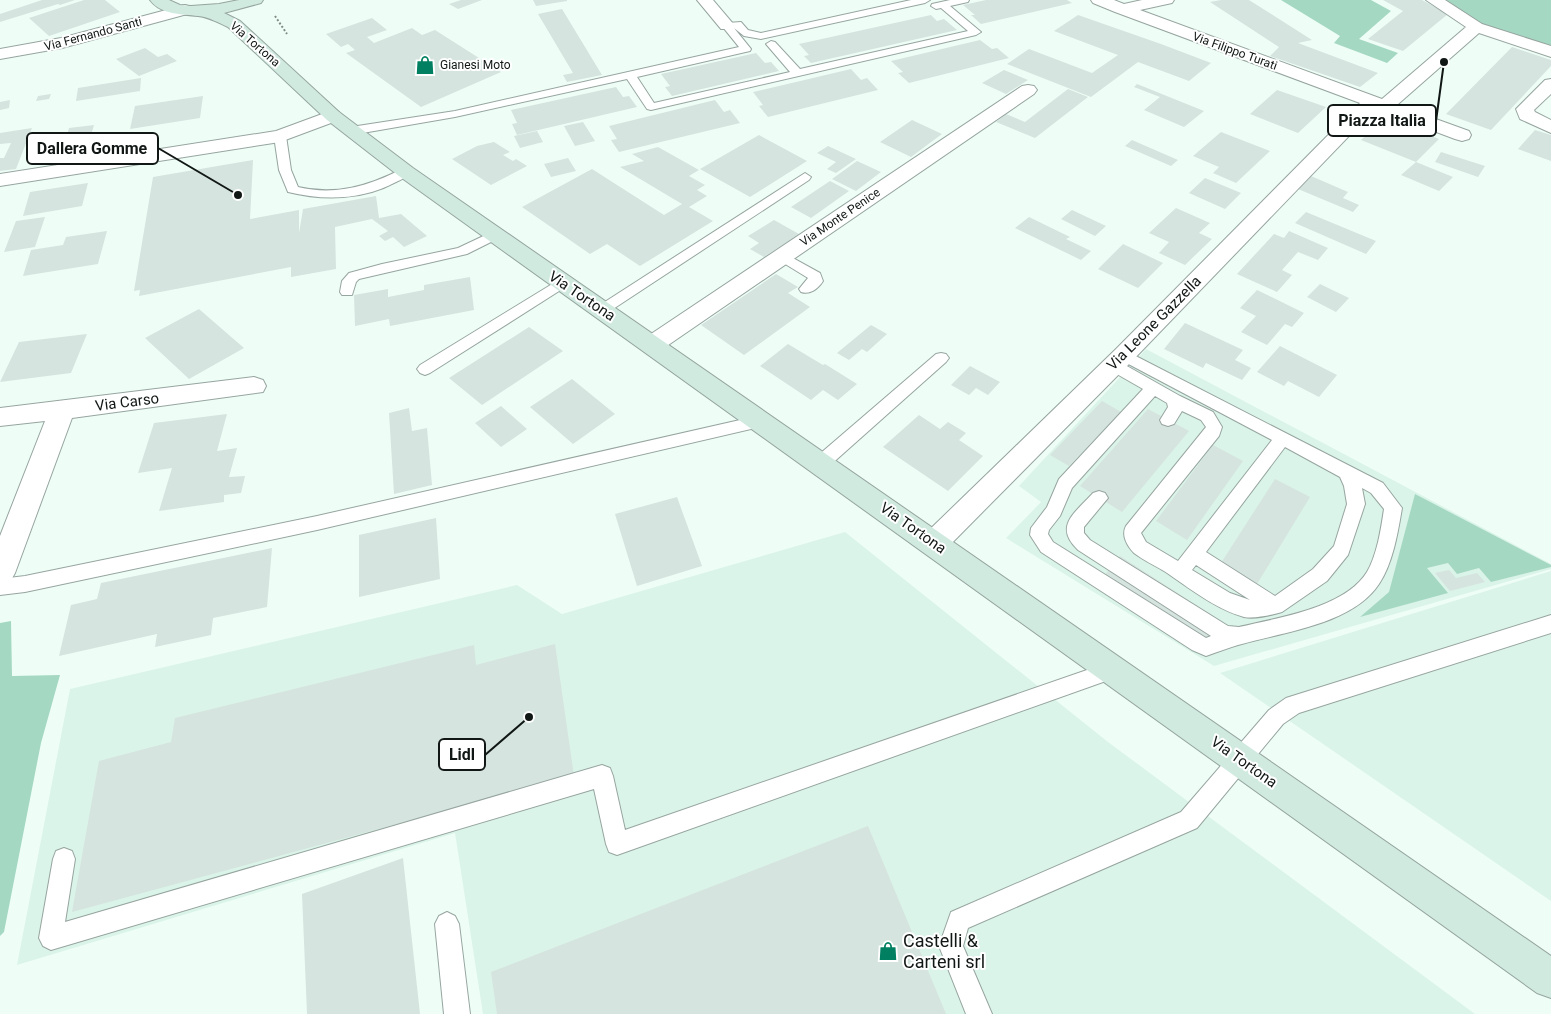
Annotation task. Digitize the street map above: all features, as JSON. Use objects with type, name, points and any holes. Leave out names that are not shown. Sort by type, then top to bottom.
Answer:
[{"type":"main road","name":"Via Tortona","points":[[158,0],[168,6],[218,16],[234,24],[342,124],[406,172],[562,283],[653,344],[1551,979]]},
{"type":"main road","points":[[191,10],[230,8],[258,11]]},
{"type":"main road","name":"Via Tortona","points":[[258,11],[283,69]]},
{"type":"street","points":[[705,0],[727,26]]},
{"type":"street","name":"Via Filippo Turati","points":[[1100,0],[1462,135]]},
{"type":"street","points":[[1121,9],[1166,0]]},
{"type":"street","points":[[1434,0],[1476,27],[1551,52]]},
{"type":"street","name":"Via Fernando Santi","points":[[0,54],[62,43],[191,10]]},
{"type":"street","name":"Via Leone Gazzella","points":[[934,543],[1378,104],[1476,27]]},
{"type":"street","points":[[1551,84],[1525,109],[1526,115],[1551,126]]},
{"type":"street","name":"Via Monte Penice","points":[[653,344],[1028,90]]},
{"type":"street","points":[[0,180],[280,136],[342,124]]},
{"type":"street","name":"Via Carso","points":[[0,418],[254,386]]},
{"type":"street","points":[[0,573],[62,410]]},
{"type":"lane","points":[[746,49],[727,26],[737,24],[743,32],[761,36],[925,0]]},
{"type":"lane","points":[[342,124],[455,114],[964,0]]},
{"type":"lane","points":[[630,75],[651,107],[976,32],[943,5]]},
{"type":"lane","points":[[771,44],[797,73]]},
{"type":"lane","points":[[280,136],[284,170],[293,189],[307,194],[358,192],[377,187],[406,172]]},
{"type":"lane","points":[[602,310],[805,178]]},
{"type":"lane","points":[[347,292],[349,281],[354,276],[462,251],[494,235]]},
{"type":"lane","points":[[782,256],[814,276],[816,281],[806,289]]},
{"type":"lane","points":[[425,369],[562,283]]},
{"type":"lane","points":[[821,463],[941,358]]},
{"type":"lane","points":[[1118,360],[1282,439],[1377,488],[1393,508],[1391,523],[1373,578],[1354,598],[1333,610],[1206,647],[1047,547],[1039,535],[1040,528],[1054,511],[1064,484],[1153,388]]},
{"type":"lane","points":[[1118,360],[1153,388],[1207,416],[1214,427],[1213,432],[1132,531],[1133,537],[1140,546],[1223,599],[1246,609],[1275,606],[1320,575],[1342,550],[1356,504],[1353,486],[1346,472]]},
{"type":"lane","points":[[1168,420],[1176,407],[1174,400]]},
{"type":"lane","points":[[0,587],[25,584],[317,523],[762,421]]},
{"type":"lane","points":[[1180,572],[1282,439]]},
{"type":"lane","points":[[1099,498],[1075,525],[1075,536],[1084,545],[1206,624],[1225,634],[1239,636]]},
{"type":"lane","points":[[1054,511],[1075,525]]},
{"type":"lane","points":[[1194,554],[1275,606]]},
{"type":"lane","points":[[979,1014],[951,946],[959,920],[1189,820],[1276,717],[1293,705],[1551,624]]},
{"type":"lane","points":[[64,859],[51,938],[602,776],[617,844],[1113,670]]},
{"type":"lane","points":[[447,924],[457,1014]]},
{"type":"shaded area","points":[[1146,349],[1551,564],[1551,569],[1214,666],[1006,538],[1041,502],[1019,486]]},
{"type":"shaded area","points":[[845,532],[1108,742],[1475,1014],[483,1014],[455,833],[17,965],[70,689],[517,585],[562,614]]},
{"type":"shaded area","points":[[1551,571],[1551,901],[1220,673]]},
{"type":"green space","points":[[1281,0],[1371,0],[1391,11],[1359,39],[1398,53],[1387,63],[1334,43],[1340,36]]},
{"type":"green space","points":[[1439,0],[1551,0],[1551,50],[1479,25]]},
{"type":"green space","points":[[1415,494],[1551,565],[1551,567],[1491,582],[1479,568],[1457,574],[1448,563],[1427,568],[1448,593],[1360,617],[1389,592]]},
{"type":"green space","points":[[11,621],[12,676],[60,675],[41,743],[4,932],[0,936],[0,623]]},
{"type":"building","points":[[42,0],[75,0],[0,22],[0,14]]},
{"type":"building","points":[[84,0],[105,0],[120,12],[49,36],[29,18]]},
{"type":"building","points":[[461,0],[482,0],[458,9],[449,4]]},
{"type":"building","points":[[533,0],[567,0],[567,1],[536,6]]},
{"type":"building","points":[[986,0],[1067,0],[1072,3],[981,24],[971,15],[975,15],[963,5]]},
{"type":"building","points":[[1249,0],[1312,40],[1298,43],[1378,73],[1360,87],[1270,56],[1279,47],[1210,2]]},
{"type":"building","points":[[1383,0],[1422,0],[1448,14],[1403,51],[1368,39],[1403,11]]},
{"type":"building","points":[[562,9],[602,75],[567,82],[563,75],[573,73],[538,14]]},
{"type":"building","points":[[931,15],[937,21],[944,19],[957,30],[811,63],[804,56],[809,55],[799,44]]},
{"type":"building","points":[[1078,15],[1211,63],[1189,81],[1138,62],[1091,97],[1007,64],[1029,49],[1092,73],[1118,55],[1054,31]]},
{"type":"building","points":[[372,18],[387,30],[367,37],[374,43],[412,28],[422,35],[435,30],[501,72],[421,107],[346,53],[355,50],[348,44],[341,47],[326,34]]},
{"type":"building","points":[[980,40],[992,49],[997,48],[1009,58],[909,83],[898,73],[903,72],[891,61]]},
{"type":"building","points":[[1512,47],[1551,60],[1551,66],[1491,130],[1446,114]]},
{"type":"building","points":[[145,48],[158,57],[167,54],[177,61],[139,76],[116,59]]},
{"type":"building","points":[[756,53],[765,63],[771,62],[779,71],[672,96],[665,87],[670,86],[661,74]]},
{"type":"building","points":[[851,69],[861,80],[867,78],[878,90],[768,117],[759,106],[763,105],[753,92]]},
{"type":"building","points":[[1004,70],[1028,80],[1006,94],[982,83]]},
{"type":"building","points":[[141,78],[140,91],[76,101],[78,88]]},
{"type":"building","points":[[1137,84],[1204,111],[1184,127],[1144,110],[1160,97],[1134,87]]},
{"type":"building","points":[[616,87],[623,97],[629,96],[637,107],[517,135],[512,124],[517,123],[511,110]]},
{"type":"building","points":[[1068,89],[1088,97],[1035,138],[996,122],[1006,114],[1025,122]]},
{"type":"building","points":[[1277,90],[1326,107],[1298,133],[1250,114]]},
{"type":"building","points":[[51,94],[49,99],[36,101],[38,96]]},
{"type":"building","points":[[203,96],[200,118],[130,129],[135,106]]},
{"type":"building","points":[[10,100],[9,108],[0,110],[0,102]]},
{"type":"building","points":[[715,100],[724,112],[730,110],[740,123],[619,152],[611,140],[617,139],[609,126]]},
{"type":"building","points":[[1386,118],[1439,139],[1416,162],[1361,140]]},
{"type":"building","points":[[912,120],[942,134],[911,157],[880,142]]},
{"type":"building","points":[[583,122],[595,141],[575,146],[564,126]]},
{"type":"building","points":[[94,125],[87,149],[66,152],[64,157],[39,161],[47,138],[67,135],[69,128]]},
{"type":"building","points":[[32,128],[16,169],[0,171],[0,158],[4,158],[11,143],[0,144],[0,133]]},
{"type":"building","points":[[1535,130],[1551,135],[1551,161],[1518,149]]},
{"type":"building","points":[[537,131],[543,142],[520,148],[514,136]]},
{"type":"building","points":[[1221,132],[1270,151],[1236,183],[1213,173],[1219,167],[1193,156]]},
{"type":"building","points":[[759,135],[807,161],[750,197],[700,169]]},
{"type":"building","points":[[1132,140],[1178,160],[1171,166],[1125,146]]},
{"type":"building","points":[[494,142],[510,152],[503,155],[513,161],[516,159],[527,166],[491,185],[452,159],[477,146]]},
{"type":"building","points":[[828,146],[856,159],[836,173],[827,169],[836,162],[817,153]]},
{"type":"building","points":[[658,147],[699,170],[689,176],[705,185],[697,190],[707,196],[689,207],[713,221],[640,266],[607,244],[590,254],[522,207],[592,169],[664,215],[682,204],[620,167],[644,161],[632,154]]},
{"type":"building","points":[[1441,152],[1485,166],[1478,177],[1435,162]]},
{"type":"building","points":[[568,158],[576,171],[551,177],[544,164]]},
{"type":"building","points":[[253,160],[250,219],[299,210],[299,233],[303,209],[376,196],[379,218],[401,214],[427,236],[404,247],[393,237],[385,241],[379,236],[388,231],[372,219],[335,227],[336,269],[291,277],[291,267],[139,296],[140,290],[134,291],[153,177]]},
{"type":"building","points":[[857,161],[881,172],[856,191],[832,179]]},
{"type":"building","points":[[1416,162],[1453,177],[1439,191],[1401,175]]},
{"type":"building","points":[[1311,176],[1348,192],[1343,198],[1359,205],[1353,212],[1298,189]]},
{"type":"building","points":[[1205,178],[1241,193],[1225,209],[1189,193]]},
{"type":"building","points":[[830,181],[849,191],[811,218],[791,207]]},
{"type":"building","points":[[88,183],[82,206],[23,216],[30,192]]},
{"type":"building","points":[[1176,208],[1210,223],[1199,233],[1212,239],[1185,265],[1159,253],[1169,242],[1149,233]]},
{"type":"building","points":[[1072,210],[1106,226],[1095,236],[1061,219]]},
{"type":"building","points":[[1306,212],[1376,241],[1366,254],[1295,223]]},
{"type":"building","points":[[45,217],[35,247],[4,252],[16,221]]},
{"type":"building","points":[[1029,217],[1070,237],[1066,239],[1091,251],[1081,260],[1015,228]]},
{"type":"building","points":[[774,220],[799,234],[764,257],[750,249],[759,243],[748,236]]},
{"type":"building","points":[[107,231],[98,264],[23,276],[31,250],[63,245],[66,237]]},
{"type":"building","points":[[1289,231],[1328,248],[1318,260],[1298,252],[1282,270],[1292,275],[1277,292],[1237,274],[1274,234],[1284,238]]},
{"type":"building","points":[[1123,244],[1163,263],[1138,288],[1098,269]]},
{"type":"building","points":[[776,274],[798,287],[788,293],[810,307],[744,355],[701,325]]},
{"type":"building","points":[[470,277],[474,310],[390,326],[389,319],[355,326],[354,295],[388,289],[388,297],[424,290],[424,285]]},
{"type":"building","points":[[1320,284],[1349,298],[1336,312],[1307,297]]},
{"type":"building","points":[[1257,290],[1304,313],[1292,327],[1285,324],[1267,345],[1241,332],[1256,316],[1240,308]]},
{"type":"building","points":[[199,309],[244,348],[189,379],[145,338]]},
{"type":"building","points":[[1185,323],[1243,350],[1235,360],[1251,368],[1242,380],[1206,363],[1203,368],[1164,349]]},
{"type":"building","points":[[871,325],[887,334],[867,352],[862,349],[849,360],[837,353]]},
{"type":"building","points":[[529,327],[563,351],[482,405],[449,378]]},
{"type":"building","points":[[87,334],[71,373],[0,382],[19,342]]},
{"type":"building","points":[[788,344],[857,384],[838,400],[823,390],[811,400],[760,366]]},
{"type":"building","points":[[1280,346],[1337,375],[1319,397],[1288,381],[1284,386],[1257,372]]},
{"type":"building","points":[[970,366],[1000,382],[988,395],[976,388],[969,395],[951,385]]},
{"type":"building","points":[[572,379],[615,414],[573,444],[530,407]]},
{"type":"building","points":[[1102,401],[1121,412],[1069,466],[1050,455]]},
{"type":"building","points":[[501,406],[527,429],[501,447],[475,423]]},
{"type":"building","points":[[409,408],[412,431],[427,428],[432,485],[394,494],[389,413]]},
{"type":"building","points":[[1148,409],[1189,431],[1122,512],[1080,486]]},
{"type":"building","points":[[227,414],[217,451],[237,448],[229,477],[245,476],[241,493],[224,495],[224,502],[159,511],[172,468],[138,473],[154,423]]},
{"type":"building","points":[[919,415],[940,429],[948,422],[966,433],[959,440],[983,456],[948,491],[883,447]]},
{"type":"building","points":[[1213,445],[1243,461],[1187,540],[1156,521]]},
{"type":"building","points":[[1275,479],[1310,497],[1257,584],[1221,563]]},
{"type":"building","points":[[677,497],[702,566],[637,586],[615,514]]},
{"type":"building","points":[[436,518],[440,579],[359,597],[359,535]]},
{"type":"building","points":[[272,548],[267,607],[213,618],[211,635],[155,647],[157,634],[59,656],[71,605],[97,599],[101,583]]},
{"type":"building","points":[[1120,556],[1221,621],[1205,643],[1104,576]]},
{"type":"building","points":[[1449,570],[1456,578],[1477,573],[1485,582],[1450,591],[1435,573]]},
{"type":"building","points":[[555,644],[574,776],[72,912],[99,761],[171,742],[175,718],[474,645],[476,665]]},
{"type":"building","points":[[868,826],[946,1014],[497,1014],[491,972]]},
{"type":"building","points":[[403,858],[420,1014],[307,1014],[302,894]]},
{"type":"place","name":"Piazza Italia","points":[[1444,62]]},
{"type":"place","name":"Gianesi Moto","points":[[425,65]]},
{"type":"place","name":"Dallera Gomme","points":[[238,195]]},
{"type":"place","name":"Lidl","points":[[529,717]]},
{"type":"place","name":"Castelli & Carteni srl","points":[[888,951]]}]
